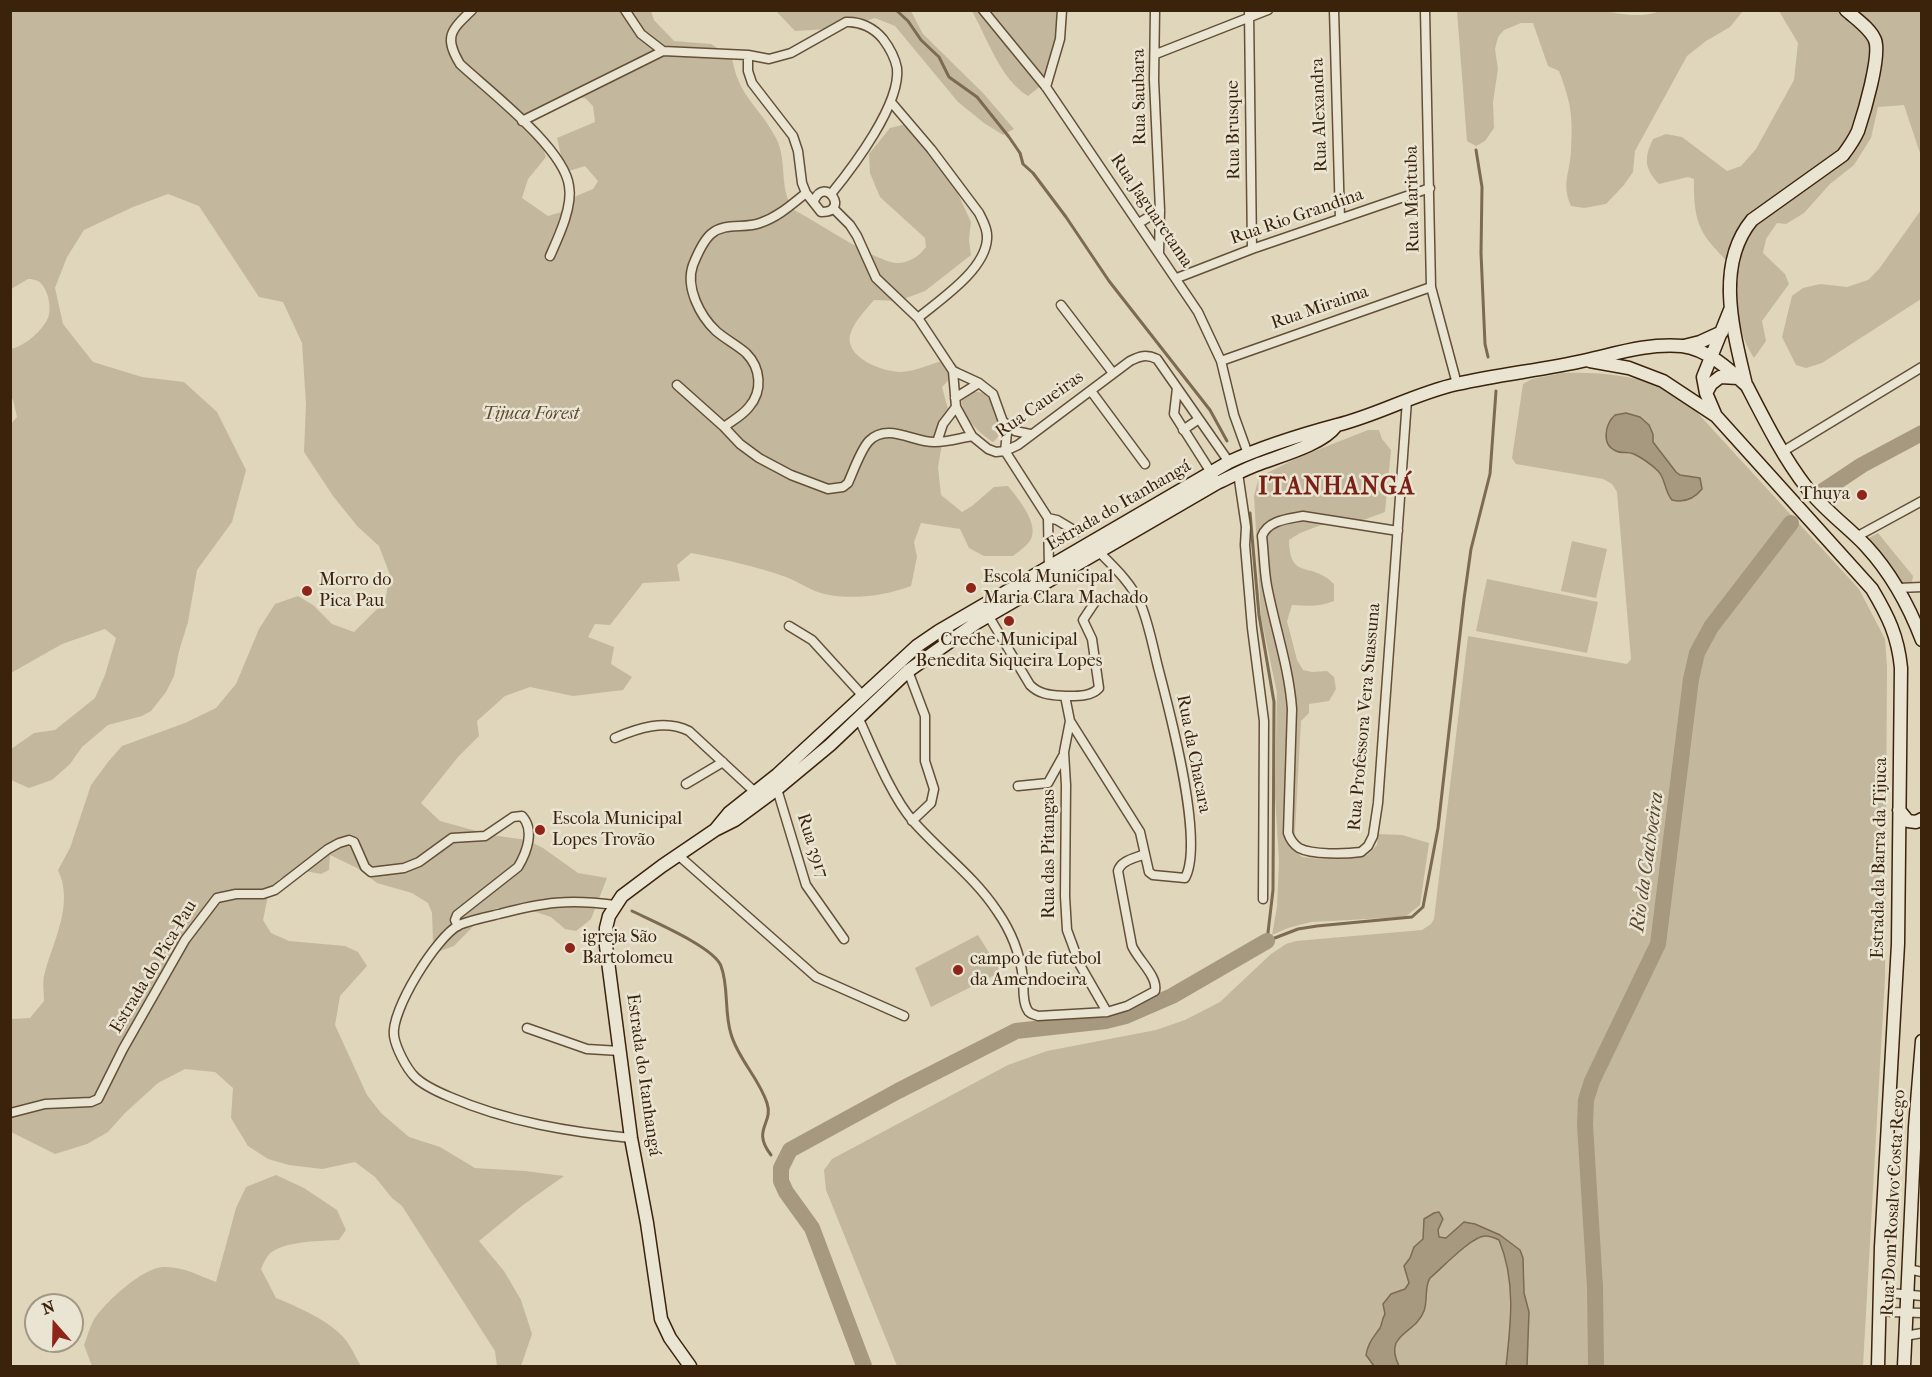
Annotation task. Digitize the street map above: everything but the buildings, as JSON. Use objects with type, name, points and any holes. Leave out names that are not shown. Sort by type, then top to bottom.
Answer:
[{"type":"main road","points":[[1846,10],[1870,32],[1876,46],[1876,64],[1858,130],[1851,146],[1844,154],[1764,210],[1741,233],[1732,260],[1730,309],[1742,382],[1782,453],[1824,507],[1870,551],[1898,588],[1922,640]]},
{"type":"main road","points":[[1706,393],[1703,377],[1730,309]]},
{"type":"main road","points":[[1587,360],[1630,349],[1681,346],[1700,342],[1722,332]]},
{"type":"main road","points":[[1681,346],[1711,357],[1742,382]]},
{"type":"main road","name":"Estrada do Itanhangá","points":[[690,1366],[669,1338],[661,1319],[632,1138],[606,946],[609,916],[622,896],[678,855],[715,830],[735,820],[777,789],[830,745],[908,671],[956,635],[1099,552],[1215,478],[1229,462],[1312,431],[1336,426],[1456,384],[1587,360]]},
{"type":"main road","name":"Estrada da Barra da Tijuca","points":[[1587,360],[1629,368],[1656,378],[1674,387],[1716,416],[1872,589],[1888,615],[1896,634],[1901,668],[1898,944],[1886,1135],[1878,1366]]},
{"type":"main road","points":[[1706,393],[1711,384],[1720,377],[1742,382]]},
{"type":"main road","name":"Estrada da Barra da Tijuca","points":[[1706,393],[1716,416]]},
{"type":"main road","name":"Estrada do Itanhangá","points":[[715,830],[729,813],[756,793],[917,646],[939,631],[1215,478],[1238,473],[1316,441],[1330,433],[1336,426]]},
{"type":"main road","points":[[1899,810],[1908,821],[1916,822],[1922,819]]},
{"type":"main road","name":"Rua Dom Rosalvo Costa Rego","points":[[1904,1366],[1922,1041]]},
{"type":"street","points":[[472,10],[453,28],[450,38],[452,50],[460,64],[553,152],[566,174],[570,187],[562,227],[550,256]]},
{"type":"street","points":[[625,10],[641,34],[663,51]]},
{"type":"street","name":"Rua Jaguaretama","points":[[983,10],[1046,87],[1198,312],[1221,361],[1234,415],[1248,454]]},
{"type":"street","points":[[1046,87],[1060,39],[1062,10]]},
{"type":"street","name":"Rua Saubara","points":[[1155,10],[1159,254]]},
{"type":"street","points":[[1156,54],[1249,14],[1268,10]]},
{"type":"street","name":"Rua Alexandra","points":[[1334,10],[1340,219]]},
{"type":"street","name":"Rua Marituba","points":[[1425,10],[1431,287],[1456,384]]},
{"type":"street","name":"Rua Brusque","points":[[1249,14],[1252,249]]},
{"type":"street","points":[[522,121],[663,51],[748,55],[769,59],[791,53],[846,22],[856,21],[881,37],[895,59],[897,79],[891,102],[856,163],[831,194]]},
{"type":"street","points":[[748,55],[748,71],[752,83],[793,136],[806,193],[821,212],[827,212],[833,208],[835,202],[831,194]]},
{"type":"street","points":[[891,102],[979,213],[988,237],[980,261],[948,293],[918,318]]},
{"type":"street","name":"Rua Rio Grandina","points":[[1177,278],[1252,249],[1430,188]]},
{"type":"street","points":[[814,201],[816,195],[822,192],[831,194]]},
{"type":"street","points":[[724,427],[749,408],[759,385],[758,375],[751,359],[715,330],[704,317],[695,300],[690,275],[698,254],[711,234],[723,227],[758,224],[779,215],[806,193]]},
{"type":"street","points":[[833,208],[850,225],[857,236],[876,278],[918,318],[952,371],[979,383],[993,394],[1007,433],[1005,452],[1048,518],[1049,568]]},
{"type":"street","points":[[1139,223],[1160,210]]},
{"type":"street","name":"Rua Miraima","points":[[1221,361],[1431,287]]},
{"type":"street","points":[[1061,305],[1113,373]]},
{"type":"street","name":"Rua Caueiras","points":[[952,371],[956,402],[972,436],[988,449],[996,452],[1005,452],[1018,445],[1113,373],[1142,355],[1157,358],[1177,388]]},
{"type":"street","points":[[1782,453],[1922,367]]},
{"type":"street","points":[[937,442],[943,424],[956,402],[979,383]]},
{"type":"street","points":[[677,385],[740,444],[759,458],[791,475],[828,489],[843,487],[848,483],[867,442],[873,438],[888,433],[897,433],[923,441],[937,442],[972,436]]},
{"type":"street","points":[[1177,388],[1229,462]]},
{"type":"street","points":[[1177,388],[1174,414],[1215,478]]},
{"type":"street","points":[[1091,391],[1145,464]]},
{"type":"street","name":"Rua Professora Vera Suassuna","points":[[1398,531],[1302,516],[1270,525],[1262,536],[1267,585],[1284,656],[1292,709],[1288,832],[1291,841],[1308,851],[1361,852],[1368,846],[1373,836],[1376,819],[1398,531],[1407,400]]},
{"type":"street","points":[[1183,430],[1199,419]]},
{"type":"street","points":[[1003,422],[1016,431],[1030,434]]},
{"type":"street","points":[[1238,473],[1246,527],[1245,545],[1252,628],[1264,721],[1263,899]]},
{"type":"street","points":[[1856,537],[1922,501]]},
{"type":"street","points":[[1048,518],[1057,520],[1077,532]]},
{"type":"street","name":"Rua da Chacara","points":[[1065,696],[1070,721],[1140,832],[1146,867],[1149,872],[1153,875],[1185,878],[1188,873],[1190,856],[1188,802],[1172,720],[1146,617],[1132,588],[1099,552]]},
{"type":"street","points":[[1898,588],[1922,587]]},
{"type":"street","points":[[988,615],[1030,685],[1036,691],[1065,696],[1091,694],[1099,688],[1092,639],[1083,620],[1097,599]]},
{"type":"street","points":[[789,626],[812,640],[864,696]]},
{"type":"street","points":[[908,671],[925,716],[925,761],[934,789],[932,802],[912,821]]},
{"type":"street","points":[[858,717],[884,772],[912,821],[974,880],[997,910],[1011,934],[1020,959],[1026,1008],[1029,1014],[1038,1016],[1107,1012],[1155,991],[1156,983],[1132,946],[1118,871],[1124,863],[1145,854]]},
{"type":"street","name":"Rua das Pitangas","points":[[1070,721],[1064,752],[1067,930],[1080,965],[1107,1012]]},
{"type":"street","points":[[615,738],[635,729],[670,724],[680,726],[689,730],[756,793]]},
{"type":"street","points":[[1018,786],[1048,783],[1064,752]]},
{"type":"street","points":[[686,784],[723,762]]},
{"type":"street","name":"Rua 3917","points":[[777,789],[806,885],[844,939]]},
{"type":"street","name":"Estrada do Pica-Pau","points":[[10,1113],[45,1104],[91,1102],[98,1099],[123,1049],[185,940],[217,898],[236,894],[263,894],[275,890],[328,849],[349,840],[354,842],[365,867],[371,872],[404,868],[418,862],[452,838],[485,836],[513,817],[522,816],[529,829],[523,859],[518,867],[457,915],[455,920],[458,926]]},
{"type":"street","points":[[678,855],[816,977],[904,1016]]},
{"type":"street","points":[[615,905],[586,901],[555,901],[530,905],[458,926],[445,936],[427,959],[396,1019],[394,1036],[404,1061],[415,1077],[432,1089],[469,1105],[531,1123],[586,1134],[632,1138]]},
{"type":"street","points":[[527,1028],[586,1049],[620,1051]]},
{"type":"street","points":[[1908,1269],[1922,1272]]},
{"type":"street","points":[[1922,1296],[1891,1293],[1880,1302],[1888,1312],[1922,1313]]},
{"type":"street","points":[[1905,1336],[1922,1333]]},
{"type":"green space","points":[[1661,10],[1743,11],[1730,27],[1706,41],[1687,56],[1635,151],[1633,172],[1624,185],[1606,204],[1584,208],[1571,206],[1568,198],[1567,178],[1572,128],[1566,92],[1559,71],[1548,66],[1533,23],[1521,23],[1504,30],[1498,37],[1495,49],[1498,69],[1493,102],[1494,128],[1485,141],[1476,146],[1467,141],[1457,11],[1604,11],[1640,15]]},
{"type":"green space","name":"Tijuca Forest","points":[[11,11],[651,11],[654,20],[674,41],[711,44],[732,57],[744,91],[770,127],[780,147],[786,193],[794,210],[862,250],[899,263],[914,258],[926,247],[925,238],[880,197],[870,173],[869,154],[890,128],[906,124],[947,170],[971,222],[969,240],[971,255],[925,291],[898,301],[874,300],[854,325],[850,343],[859,357],[876,366],[893,371],[908,371],[950,359],[960,368],[942,387],[948,409],[938,467],[941,495],[962,512],[994,487],[1008,486],[1030,518],[1033,533],[1028,544],[1013,556],[984,556],[969,548],[960,529],[921,523],[914,542],[917,557],[911,586],[879,595],[857,597],[824,594],[774,573],[691,553],[677,565],[680,581],[643,583],[610,625],[595,624],[588,637],[614,647],[611,664],[632,677],[623,690],[573,696],[530,687],[505,696],[477,721],[479,736],[458,757],[421,803],[440,821],[491,835],[527,840],[543,848],[578,873],[607,878],[591,919],[576,931],[565,929],[551,917],[530,910],[498,908],[488,911],[454,946],[437,952],[433,942],[432,913],[428,903],[412,893],[377,883],[357,868],[330,855],[329,870],[321,874],[300,870],[279,879],[269,891],[263,920],[271,933],[289,941],[345,946],[358,952],[367,966],[340,996],[335,1025],[367,1095],[381,1113],[409,1137],[440,1147],[475,1168],[564,1176],[523,1205],[479,1241],[504,1271],[521,1300],[532,1334],[521,1366],[497,1366],[495,1351],[402,1206],[392,1198],[375,1177],[355,1162],[322,1169],[289,1165],[268,1159],[248,1146],[231,1118],[233,1088],[215,1072],[185,1069],[158,1083],[108,1132],[87,1144],[55,1154],[11,1132],[11,1019],[30,1018],[44,1001],[44,975],[63,909],[64,896],[58,870],[70,848],[91,785],[122,746],[185,723],[216,708],[236,684],[259,629],[275,604],[298,596],[313,605],[332,624],[354,632],[385,601],[390,575],[379,546],[358,527],[333,496],[304,452],[306,404],[302,343],[283,302],[259,297],[199,206],[168,194],[133,207],[84,230],[67,257],[55,288],[63,324],[93,362],[142,377],[184,382],[217,412],[246,470],[232,522],[197,570],[188,622],[174,676],[166,692],[151,711],[142,716],[108,725],[82,747],[70,764],[52,780],[29,788],[11,780],[11,749],[34,733],[55,730],[95,698],[105,675],[116,638],[105,629],[62,644],[11,673],[10,425],[17,417],[11,396],[11,349],[36,334],[44,325],[50,311],[47,293],[42,284],[37,281],[28,279],[11,289]],"holes":[[[561,98],[585,98],[593,106],[595,122],[557,138],[562,160],[569,171],[585,166],[598,181],[593,189],[574,197],[565,211],[548,216],[522,198],[528,179],[546,157],[540,140],[528,119]]]},
{"type":"green space","points":[[776,11],[911,11],[923,34],[983,93],[1014,129],[1003,135],[958,102],[895,26],[875,18],[843,28],[795,31]]},
{"type":"green space","points":[[972,11],[1061,11],[1051,78],[1028,96],[1018,89],[1002,69]]},
{"type":"green space","points":[[1779,11],[1921,11],[1921,156],[1904,105],[1878,107],[1871,138],[1854,165],[1830,184],[1804,213],[1786,224],[1777,223],[1766,239],[1763,253],[1785,274],[1789,284],[1762,321],[1766,341],[1754,358],[1744,338],[1738,317],[1738,272],[1703,232],[1696,211],[1694,179],[1688,177],[1659,184],[1650,173],[1647,157],[1653,139],[1666,134],[1682,137],[1727,171],[1741,166],[1756,149],[1794,80],[1798,43]]},
{"type":"green space","points":[[1921,210],[1921,299],[1822,363],[1806,368],[1796,365],[1782,337],[1792,296],[1803,288],[1820,284],[1847,287],[1868,280],[1879,269]]},
{"type":"green space","points":[[1562,373],[1608,374],[1655,384],[1676,395],[1694,409],[1859,589],[1885,639],[1887,667],[1885,977],[1863,1366],[897,1366],[826,1190],[824,1170],[832,1159],[1008,1065],[1047,1051],[1156,1030],[1185,1020],[1220,1002],[1271,954],[1286,944],[1296,941],[1422,930],[1434,919],[1468,636],[1627,664],[1631,659],[1617,492],[1612,484],[1603,479],[1516,464],[1512,458],[1523,384],[1532,379]]},
{"type":"green space","points":[[974,392],[986,395],[994,409],[1000,435],[993,442],[977,429],[965,412],[962,400]]},
{"type":"green space","points":[[1368,430],[1379,430],[1382,439],[1391,450],[1385,512],[1350,525],[1321,525],[1289,540],[1290,553],[1298,566],[1326,577],[1334,584],[1334,601],[1319,605],[1292,605],[1287,621],[1297,660],[1303,670],[1327,671],[1334,677],[1336,689],[1329,701],[1309,704],[1309,713],[1301,721],[1294,850],[1302,857],[1321,859],[1367,855],[1377,845],[1378,834],[1402,835],[1429,843],[1420,905],[1405,917],[1311,922],[1272,935],[1277,907],[1279,861],[1275,796],[1277,693],[1261,617],[1254,496],[1259,477],[1297,458]]},
{"type":"green space","points":[[1878,533],[1913,576],[1908,586],[1903,586],[1865,540]]},
{"type":"green space","points":[[1572,541],[1607,549],[1596,598],[1561,591]]},
{"type":"green space","points":[[1487,579],[1598,602],[1587,653],[1476,631]]},
{"type":"green space","name":"campo de futebol da Amendoeira","points":[[978,935],[1001,972],[931,1007],[915,968]]},
{"type":"green space","points":[[276,1175],[304,1188],[337,1210],[346,1230],[339,1240],[298,1243],[282,1247],[268,1255],[261,1269],[276,1298],[312,1315],[338,1332],[349,1345],[361,1366],[92,1366],[84,1345],[94,1319],[135,1279],[154,1269],[170,1267],[183,1269],[216,1282],[236,1208],[246,1187]]},
{"type":"shaded area","points":[[1626,413],[1640,417],[1649,425],[1653,434],[1653,442],[1676,472],[1680,475],[1700,478],[1702,489],[1696,495],[1685,500],[1672,500],[1661,474],[1652,466],[1634,454],[1618,452],[1611,448],[1606,439],[1609,424],[1615,415]]},
{"type":"shaded area","points":[[1439,1212],[1443,1219],[1438,1230],[1439,1237],[1446,1238],[1464,1222],[1475,1224],[1500,1235],[1520,1250],[1523,1258],[1524,1293],[1529,1312],[1527,1366],[1506,1366],[1511,1302],[1508,1271],[1499,1240],[1487,1236],[1472,1241],[1430,1278],[1426,1303],[1420,1319],[1402,1335],[1395,1347],[1399,1366],[1374,1366],[1366,1355],[1369,1344],[1380,1328],[1385,1314],[1383,1304],[1391,1294],[1405,1289],[1409,1283],[1404,1266],[1414,1247],[1423,1239],[1424,1219]]},
{"type":"waterway","points":[[896,10],[908,21],[921,40],[939,57],[949,77],[977,97],[1009,137],[1020,153],[1023,164],[1033,173],[1109,281],[1210,410],[1227,441]]},
{"type":"waterway","points":[[1476,150],[1482,187],[1481,253],[1485,344],[1488,357]]},
{"type":"waterway","points":[[1250,513],[1259,615],[1274,702],[1273,890],[1267,941],[1298,929],[1412,917],[1423,907],[1438,828],[1471,549],[1490,474],[1496,391]]},
{"type":"waterway","name":"Rio da Cachoeira","points":[[1820,493],[1862,465],[1922,433]]},
{"type":"waterway","name":"Rio da Cachoeira","points":[[1596,1366],[1595,1287],[1585,1125],[1586,1100],[1592,1081],[1658,944],[1691,679],[1697,653],[1711,627],[1791,523]]},
{"type":"waterway","points":[[632,911],[695,943],[707,951],[721,966],[734,1043],[767,1103],[768,1116],[763,1139],[771,1155]]},
{"type":"waterway","points":[[864,1366],[812,1228],[786,1192],[781,1181],[781,1168],[790,1150],[898,1091],[1016,1031],[1106,1021],[1126,1016],[1172,996],[1267,941]]},
{"type":"place","name":"Thuya","points":[[1862,495]]},
{"type":"place","name":"Escola Municipal Maria Clara Machado","points":[[971,588]]},
{"type":"place","name":"Morro do Pica Pau","points":[[307,591]]},
{"type":"place","name":"Creche Municipal Benedita Siqueira Lopes","points":[[1009,621]]},
{"type":"place","name":"Escola Municipal Lopes Trovão","points":[[540,830]]},
{"type":"place","name":"igreja São Bartolomeu","points":[[570,948]]},
{"type":"place","name":"campo de futebol da Amendoeira","points":[[958,970]]},
{"type":"district","name":"ITANHANGÁ","points":[[1337,488]]}]
